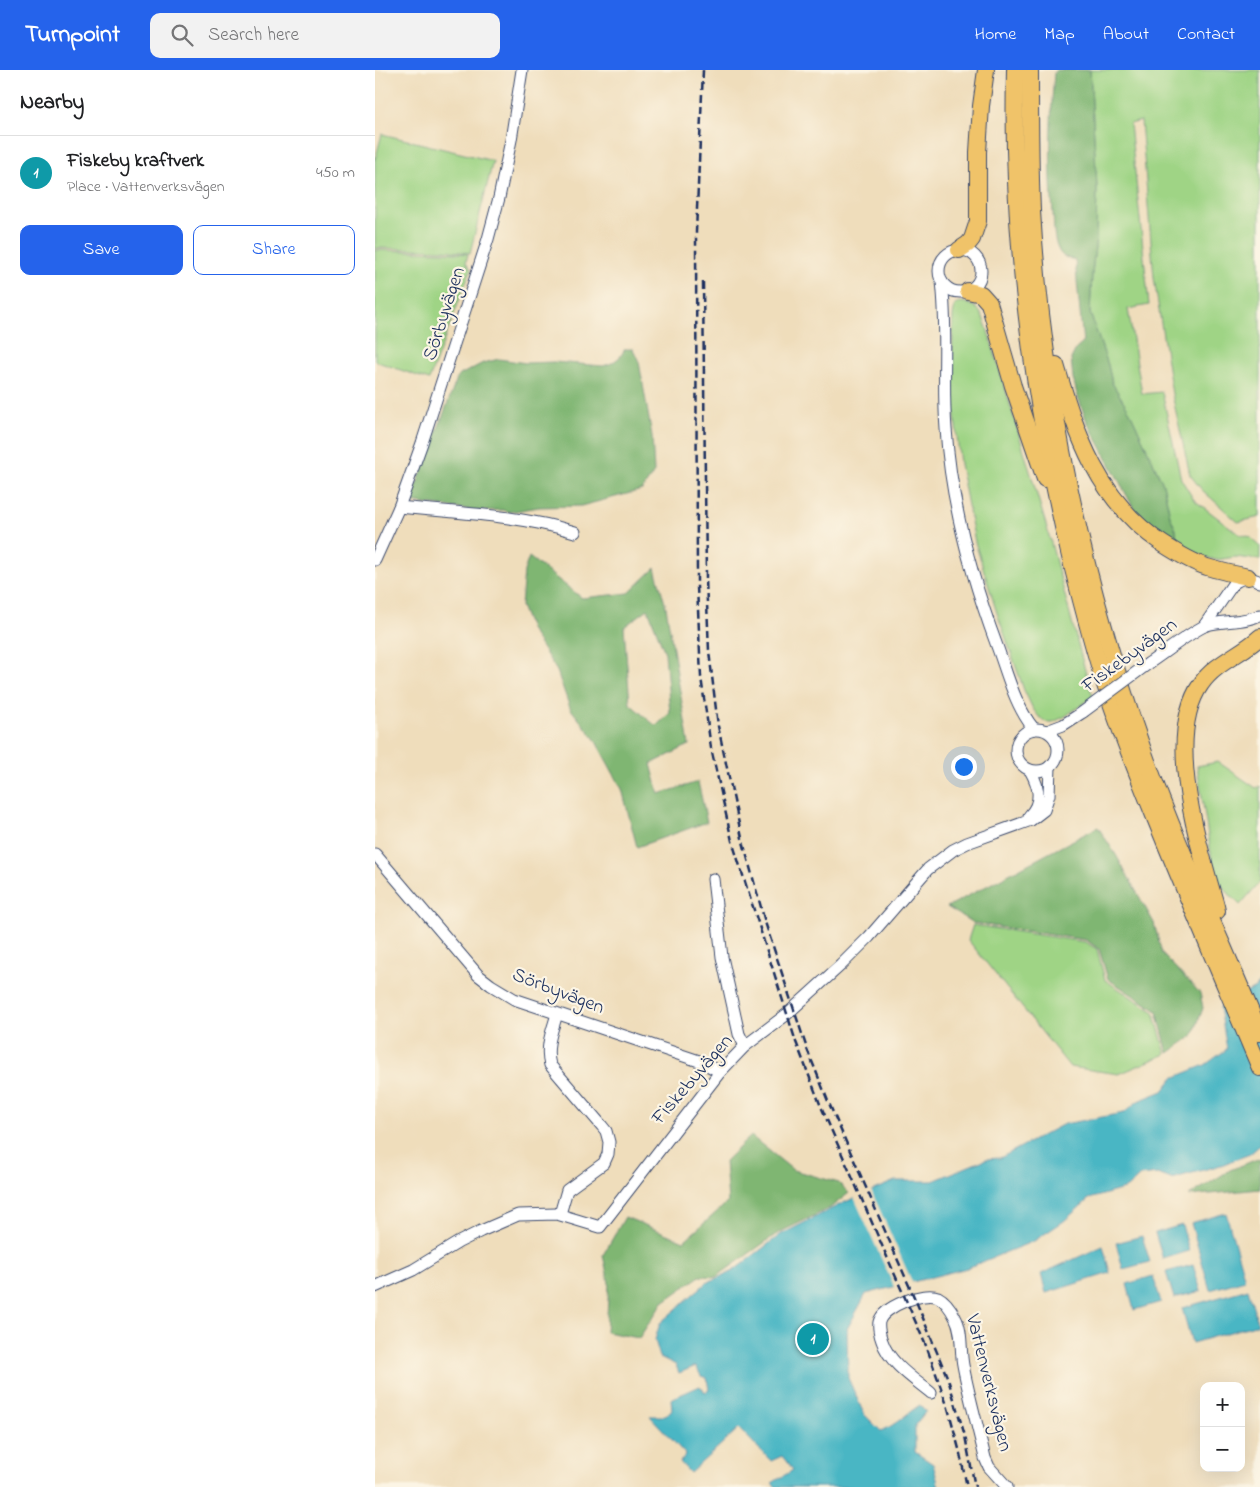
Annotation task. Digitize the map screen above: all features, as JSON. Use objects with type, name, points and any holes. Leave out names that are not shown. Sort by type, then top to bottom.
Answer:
[{"type":"highway","points":[[959,250],[972,239],[978,221],[978,152],[986,70]]},
{"type":"highway","points":[[1015,70],[1017,197],[1025,308],[1039,401],[1064,529],[1091,640],[1107,693],[1179,879],[1260,1033]]},
{"type":"highway","points":[[1031,70],[1032,210],[1041,308],[1048,368],[1064,462],[1087,564],[1105,633],[1144,753],[1217,931],[1227,971],[1260,1068]]},
{"type":"highway","points":[[963,292],[981,294],[991,308],[1022,413],[1064,529]]},
{"type":"highway","points":[[1041,308],[1073,420],[1099,477],[1117,503],[1149,534],[1170,548],[1206,566],[1255,578]]},
{"type":"highway","points":[[1238,652],[1260,622]]},
{"type":"highway","points":[[1217,931],[1216,906],[1188,798],[1186,731],[1190,704],[1207,676],[1260,637]]},
{"type":"street","name":"Sörbyvägen","points":[[375,560],[399,507],[443,381],[489,238],[507,160],[522,70]]},
{"type":"street","points":[[945,327],[949,305],[963,292],[977,284],[980,278],[981,267],[975,256],[965,250],[959,250],[947,254],[940,264],[939,276],[948,289],[963,292]]},
{"type":"street","points":[[942,282],[945,327],[946,430],[958,517],[978,594],[1023,714],[1023,734],[1017,743],[1016,754],[1021,764],[1030,770],[1041,770],[1050,766],[1056,758],[1057,744],[1053,737],[1047,731],[1034,729],[1023,734]]},
{"type":"street","points":[[399,507],[508,518],[561,527],[575,532]]},
{"type":"street","name":"Fiskebyvägen","points":[[1047,731],[1063,725],[1080,714],[1149,663],[1204,626],[1233,584],[1255,578]]},
{"type":"street","name":"Fiskebyvägen","points":[[1204,626],[1253,618],[1260,615]]},
{"type":"street","points":[[1023,714],[1034,729]]},
{"type":"street","name":"Fiskebyvägen","points":[[1057,744],[1080,714]]},
{"type":"street","name":"Fiskebyvägen","points":[[375,1287],[413,1270],[473,1234],[518,1215],[560,1214],[600,1227],[720,1072],[745,1046],[787,1015],[841,965],[869,937],[928,870],[939,860],[967,843],[1031,820],[1044,810],[1049,795],[1050,766]]},
{"type":"street","name":"Fiskebyvägen","points":[[1018,825],[1031,815],[1036,809],[1038,802],[1037,786],[1030,770]]},
{"type":"street","name":"Sörbyvägen","points":[[375,854],[478,975],[491,985],[514,999],[703,1062],[720,1072]]},
{"type":"street","points":[[713,879],[722,957],[739,1034],[745,1046]]},
{"type":"street","points":[[557,1014],[548,1043],[547,1056],[550,1064],[602,1126],[609,1142],[609,1154],[604,1163],[567,1190],[560,1214]]},
{"type":"street","name":"Vattenverksvägen","points":[[931,1393],[891,1357],[881,1340],[879,1328],[882,1316],[888,1310],[922,1295],[931,1295],[947,1304],[957,1319],[960,1330],[963,1365],[985,1458],[989,1467],[1007,1487]]},
{"type":"green space","points":[[1056,70],[1090,70],[1097,187],[1096,237],[1090,313],[1108,365],[1112,383],[1130,412],[1163,484],[1170,516],[1176,530],[1177,545],[1146,523],[1134,509],[1086,419],[1077,394],[1071,359],[1076,349],[1083,343],[1075,260],[1064,256],[1059,251],[1054,227],[1051,143],[1054,73]]},
{"type":"green space","points":[[1090,70],[1260,70],[1260,517],[1238,522],[1202,490],[1190,475],[1172,394],[1154,278],[1141,121],[1130,124],[1149,305],[1128,309],[1142,394],[1162,392],[1181,479],[1194,500],[1239,534],[1250,537],[1260,546],[1260,560],[1235,557],[1216,560],[1177,545],[1176,530],[1170,516],[1163,484],[1130,412],[1112,383],[1108,365],[1090,313],[1096,237],[1097,187]]},
{"type":"green space","points":[[382,134],[493,161],[470,253],[443,250],[375,248],[375,160]]},
{"type":"green space","points":[[375,250],[468,254],[466,262],[471,269],[429,380],[375,361]]},
{"type":"green space","points":[[962,302],[972,305],[979,311],[987,328],[1047,528],[1093,697],[1064,717],[1053,722],[1046,722],[1040,718],[1033,709],[1024,690],[975,542],[960,464],[952,389],[953,316],[955,305]]},
{"type":"green space","points":[[625,349],[633,349],[639,362],[652,436],[654,472],[642,490],[581,506],[539,507],[509,512],[502,510],[478,511],[410,502],[458,376],[483,363],[499,359],[526,363],[554,362],[603,366],[612,363],[620,357]]},
{"type":"green space","points":[[529,557],[582,598],[629,593],[655,568],[666,607],[689,745],[651,764],[659,794],[698,782],[707,822],[637,847],[622,789],[594,738],[570,708],[557,671],[530,629],[521,606],[524,571]],"holes":[[[648,609],[665,653],[670,713],[656,726],[630,704],[624,627]]]},
{"type":"green space","points":[[1218,762],[1256,788],[1260,786],[1260,882],[1240,905],[1215,879],[1197,766]]},
{"type":"green space","points":[[1098,827],[1154,923],[1162,954],[1200,993],[1203,1008],[1193,1036],[1168,1053],[1157,1011],[1108,979],[1099,949],[1086,940],[973,923],[947,907]]},
{"type":"green space","points":[[973,925],[1085,942],[1097,949],[1105,980],[1154,1012],[1166,1054],[1119,1074],[1070,1067],[968,940]]},
{"type":"green space","points":[[751,1136],[793,1170],[839,1183],[849,1193],[830,1208],[778,1233],[716,1277],[700,1276],[663,1302],[639,1338],[606,1332],[609,1283],[603,1255],[625,1217],[684,1241],[728,1202],[725,1161]]},
{"type":"green space","points":[[1260,1158],[1260,1189],[1189,1196],[1230,1170]]},
{"type":"water","points":[[1260,981],[1260,1145],[1250,1154],[1221,1165],[1171,1179],[1158,1174],[1140,1176],[1127,1188],[1089,1199],[1064,1221],[1034,1241],[967,1268],[866,1294],[847,1329],[848,1378],[864,1414],[881,1431],[892,1426],[920,1405],[926,1411],[915,1425],[915,1452],[933,1464],[939,1487],[776,1487],[772,1483],[793,1470],[782,1456],[771,1461],[739,1428],[690,1473],[680,1462],[686,1455],[650,1416],[666,1416],[672,1409],[671,1399],[700,1386],[705,1392],[709,1390],[707,1378],[701,1376],[696,1366],[679,1373],[676,1365],[660,1357],[655,1340],[660,1323],[706,1283],[733,1271],[780,1235],[845,1202],[895,1181],[933,1181],[986,1159],[1000,1158],[1064,1124],[1124,1113],[1138,1101],[1163,1091],[1173,1078],[1205,1065],[1227,1049],[1220,1007],[1257,987]]},
{"type":"water","points":[[1226,1213],[1245,1280],[1210,1290],[1191,1223]]},
{"type":"water","points":[[1182,1225],[1189,1251],[1163,1259],[1155,1233]]},
{"type":"water","points":[[1142,1236],[1150,1262],[1123,1269],[1116,1243]]},
{"type":"water","points":[[1103,1246],[1110,1273],[1046,1293],[1041,1274]]},
{"type":"water","points":[[1193,1265],[1201,1291],[1174,1298],[1166,1272]]},
{"type":"water","points":[[1153,1276],[1161,1302],[1134,1310],[1127,1284]]},
{"type":"water","points":[[1248,1289],[1258,1324],[1192,1343],[1182,1308]]},
{"type":"pier","points":[[870,1188],[913,1284],[895,1289],[853,1195]]},
{"type":"railway","points":[[703,70],[696,232],[697,586],[701,677],[711,748],[732,841],[796,1042],[820,1104],[927,1348],[948,1408],[967,1487]]},
{"type":"railway","points":[[703,282],[706,579],[709,651],[718,726],[742,838],[765,922],[807,1049],[948,1379],[965,1436],[975,1487]]},
{"type":"place","name":"Fiskeby kraftverk","points":[[813,1339]]}]
